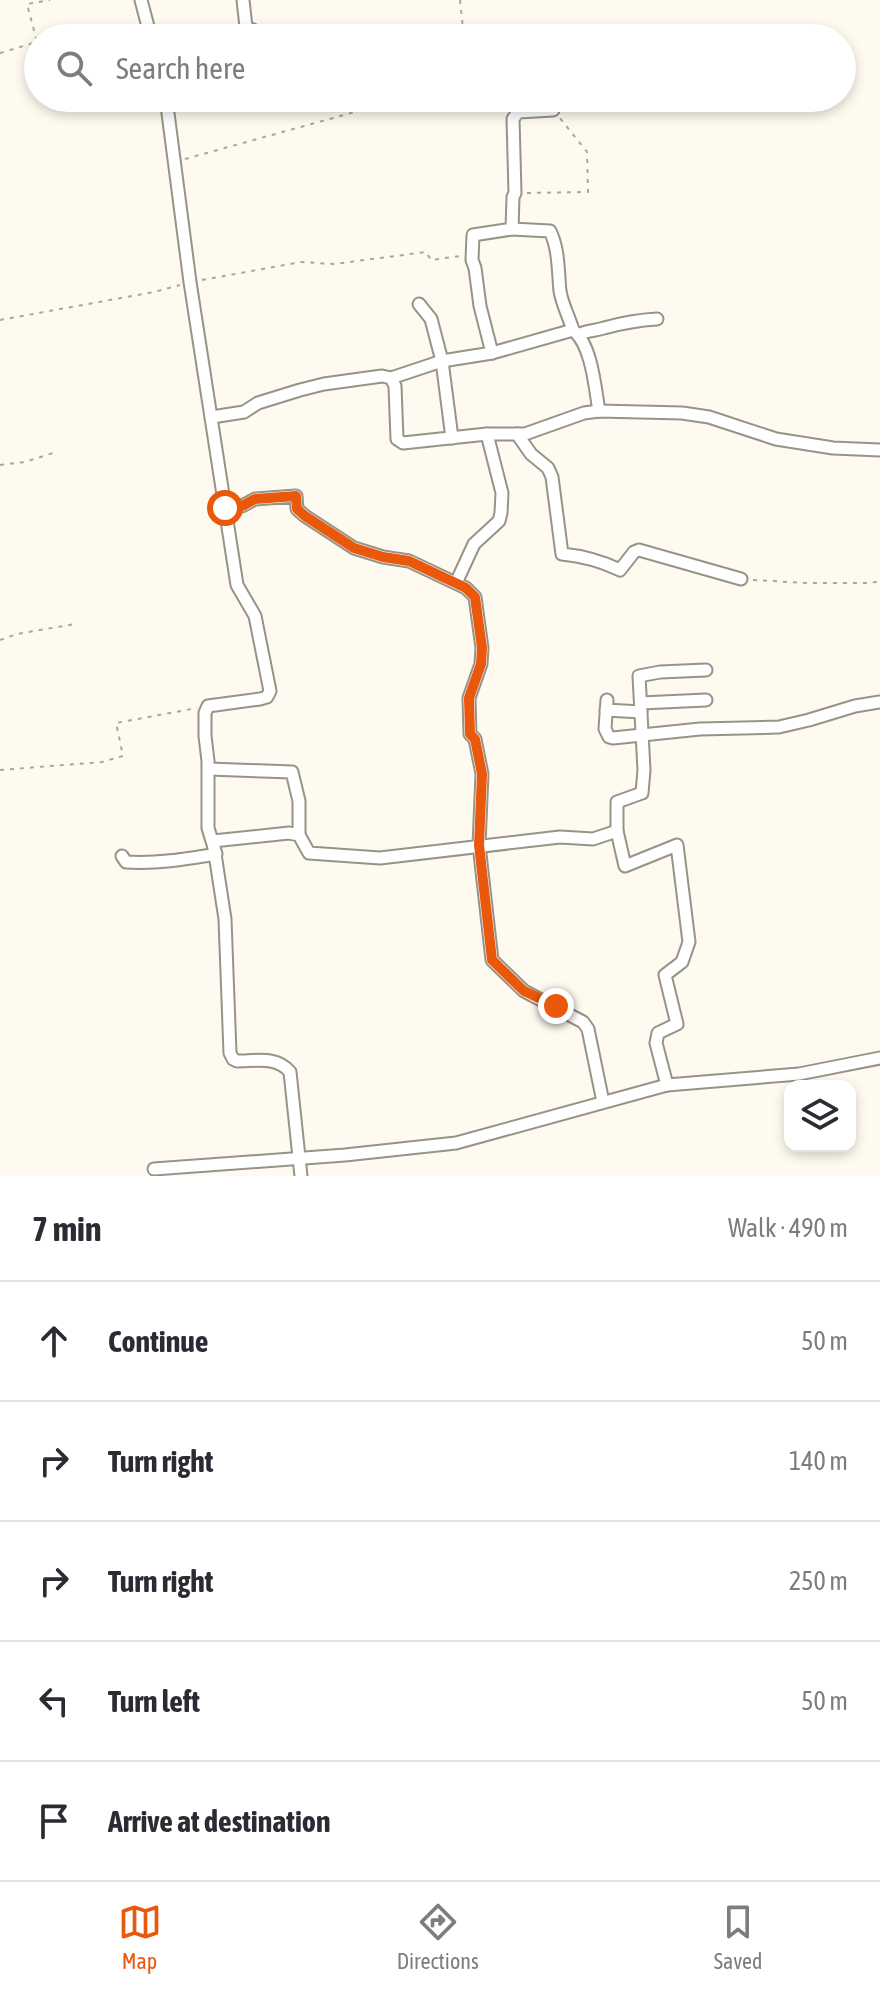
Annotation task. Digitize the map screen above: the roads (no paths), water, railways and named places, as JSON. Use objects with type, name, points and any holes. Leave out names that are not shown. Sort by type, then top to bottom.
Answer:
[{"type":"street","points":[[148,0],[142,0],[148,24]]},
{"type":"street","points":[[243,0],[246,24]]},
{"type":"street","points":[[168,112],[190,282],[237,585],[255,616],[270,691],[267,697],[260,699],[208,706],[205,713],[209,769],[208,828],[216,854]]},
{"type":"street","points":[[512,229],[515,193],[513,119],[518,112]]},
{"type":"street","points":[[492,353],[472,260],[473,235],[512,229],[550,231],[561,296],[587,353],[599,411]]},
{"type":"street","points":[[419,304],[431,319],[442,361],[452,438]]},
{"type":"street","points":[[212,417],[244,412],[275,396],[324,384],[382,376],[391,378],[442,361],[492,353],[616,324],[657,319]]},
{"type":"street","points":[[391,378],[395,386],[397,439],[403,443],[517,434],[599,411],[682,413],[709,417],[776,439],[833,448],[880,450]]},
{"type":"street","points":[[456,583],[474,544],[499,521],[501,513],[502,493],[487,434]]},
{"type":"street","points":[[517,434],[531,454],[548,468],[552,477],[562,554],[583,556],[620,570],[639,550],[741,579]]},
{"type":"street","points":[[225,508],[242,506],[255,499],[296,496],[297,509],[354,548],[409,561],[466,588],[475,597],[482,648],[481,664],[469,698],[470,734],[475,739],[482,774],[479,845],[492,960],[524,991],[583,1022],[588,1029],[603,1102]]},
{"type":"street","points":[[667,1085],[656,1043],[658,1033],[677,1024],[665,975],[682,962],[689,942],[677,845],[625,866],[617,831],[617,802],[642,793],[644,770],[639,676],[706,670]]},
{"type":"street","points":[[706,700],[641,708],[606,705],[605,729],[609,737],[700,729],[779,727],[880,702]]},
{"type":"street","points":[[209,769],[292,772],[299,801],[299,835],[309,853],[380,858],[560,837],[593,839],[617,831]]},
{"type":"street","points":[[299,835],[289,833],[213,841],[225,919],[230,1053],[237,1061],[269,1060],[285,1066],[290,1072],[301,1176]]},
{"type":"street","points":[[122,856],[126,862],[138,863],[216,854]]},
{"type":"street","points":[[154,1169],[345,1155],[456,1143],[667,1085],[799,1074],[880,1058]]}]
